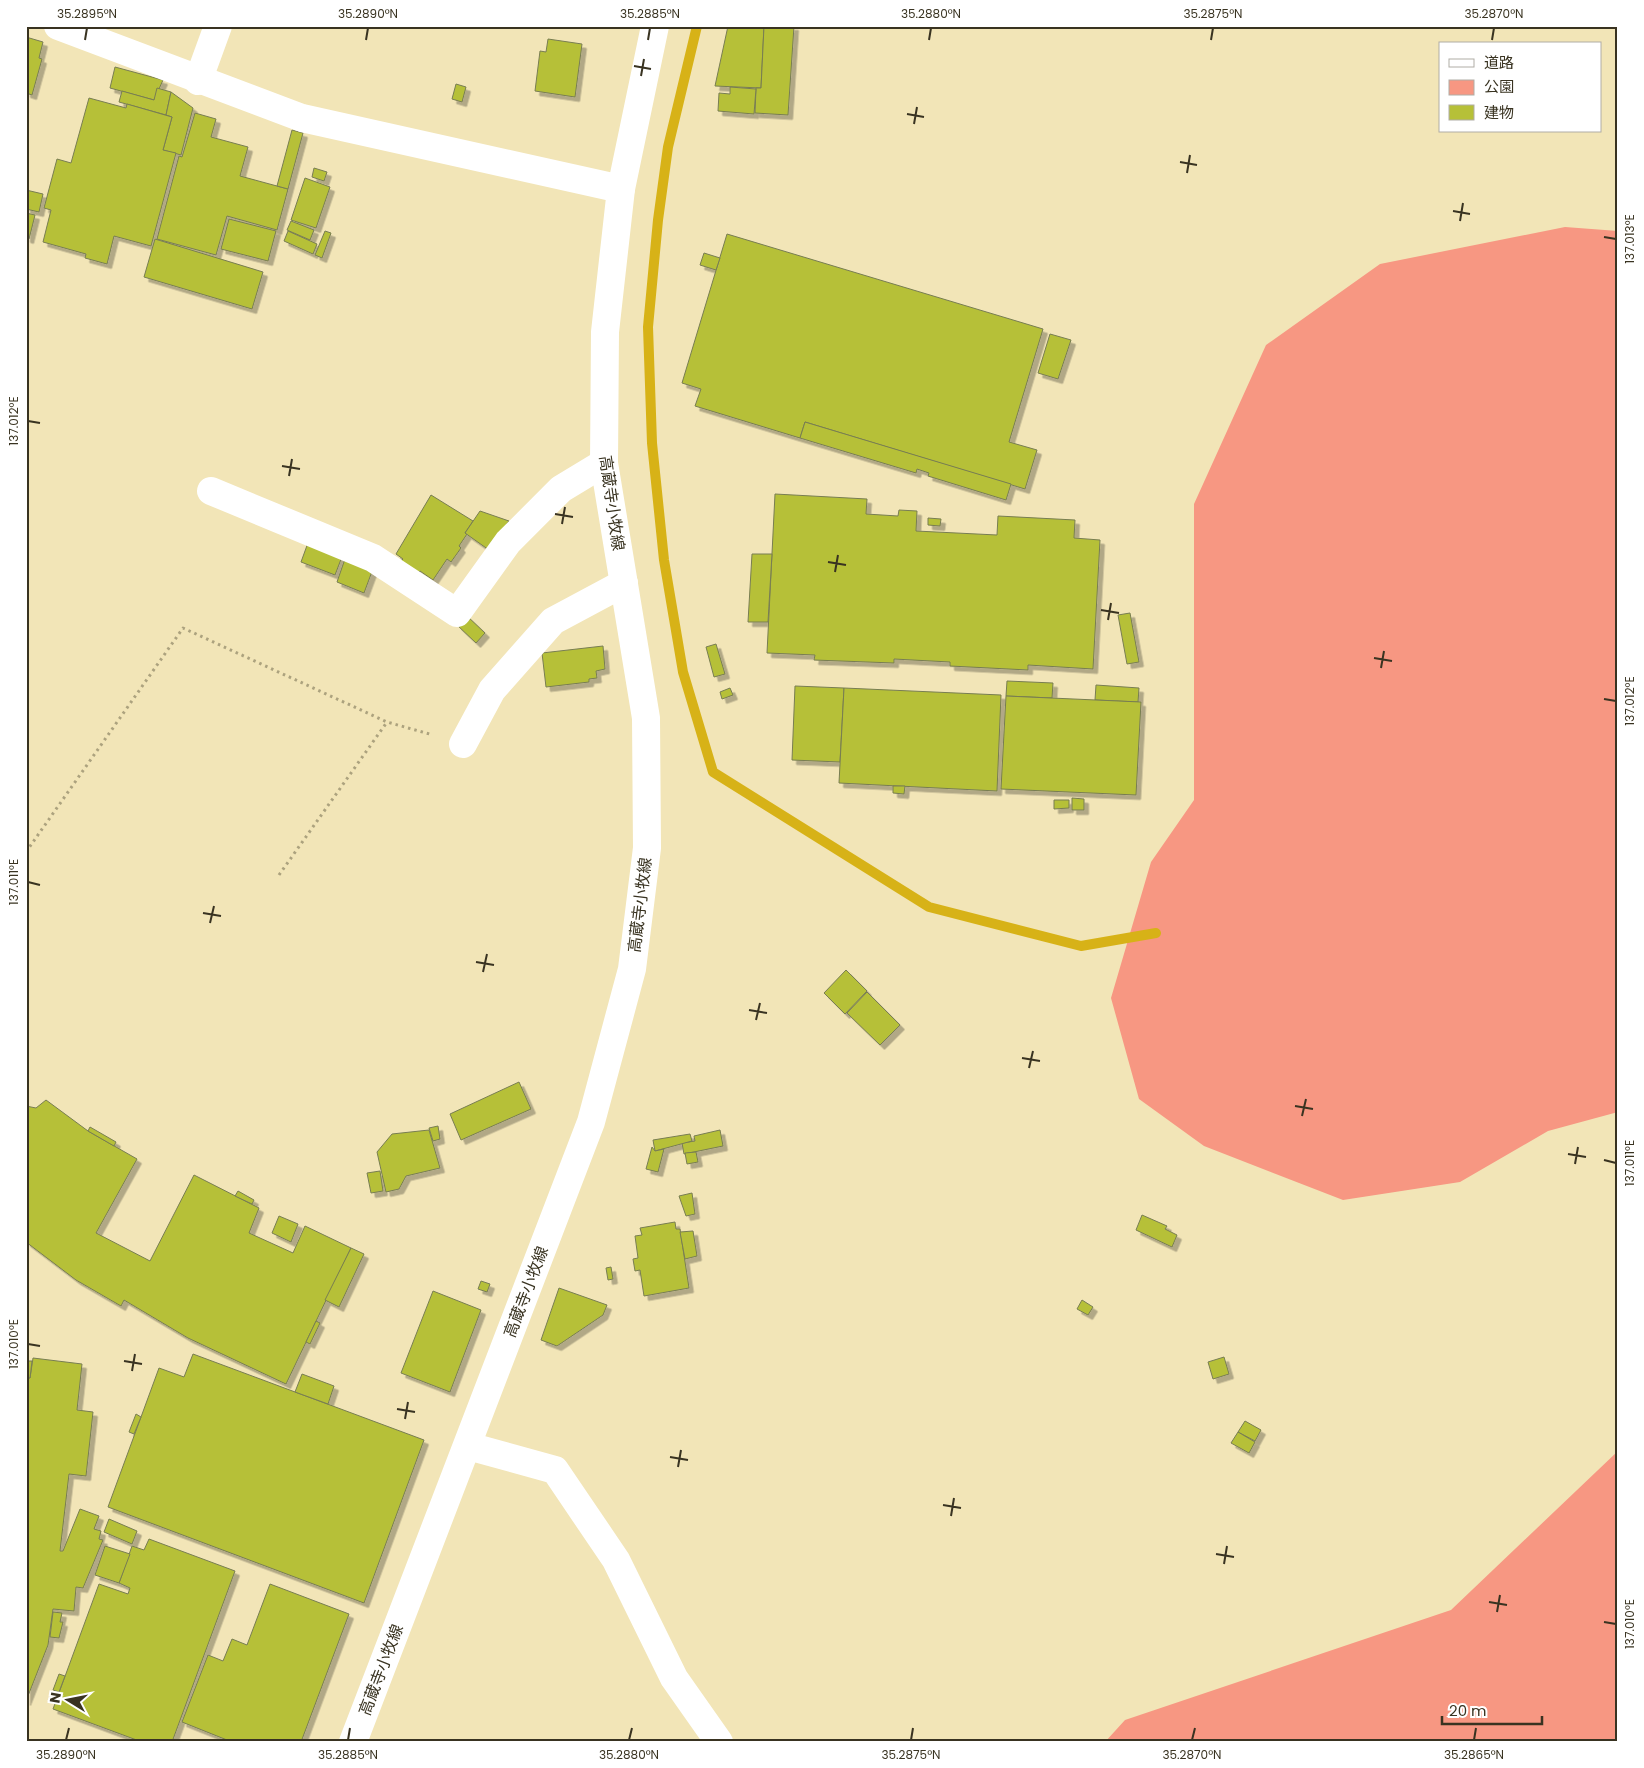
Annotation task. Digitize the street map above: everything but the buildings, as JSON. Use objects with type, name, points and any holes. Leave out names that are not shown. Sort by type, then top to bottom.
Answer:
[{"type":"street","points":[[58,26],[198,81],[302,118],[622,189]]},
{"type":"street","points":[[198,81],[218,26]]},
{"type":"street","name":"高蔵寺小牧線","points":[[353,1742],[591,1122],[632,968],[647,848],[646,718],[604,463],[605,332],[622,189],[654,26]]},
{"type":"street","points":[[211,492],[373,558],[457,613],[508,542],[561,489],[604,463]]},
{"type":"street","points":[[463,744],[492,690],[553,621],[624,583]]},
{"type":"street","points":[[468,1446],[555,1470],[616,1560],[674,1678],[719,1742]]},
{"type":"path","points":[[26,852],[183,628],[387,722],[463,744]]},
{"type":"path","points":[[279,875],[387,722]]},
{"type":"green space","points":[[1565,227],[1618,231],[1618,1112],[1548,1131],[1460,1182],[1343,1200],[1204,1146],[1139,1099],[1111,998],[1151,862],[1194,800],[1194,504],[1266,345],[1380,264]]},
{"type":"green space","points":[[1618,1451],[1618,1742],[1105,1742],[1125,1720],[1451,1610]]},
{"type":"waterway","points":[[697,26],[668,147],[658,220],[648,327],[652,443],[664,560],[683,672],[713,772],[929,907],[1081,946],[1156,933]]}]
